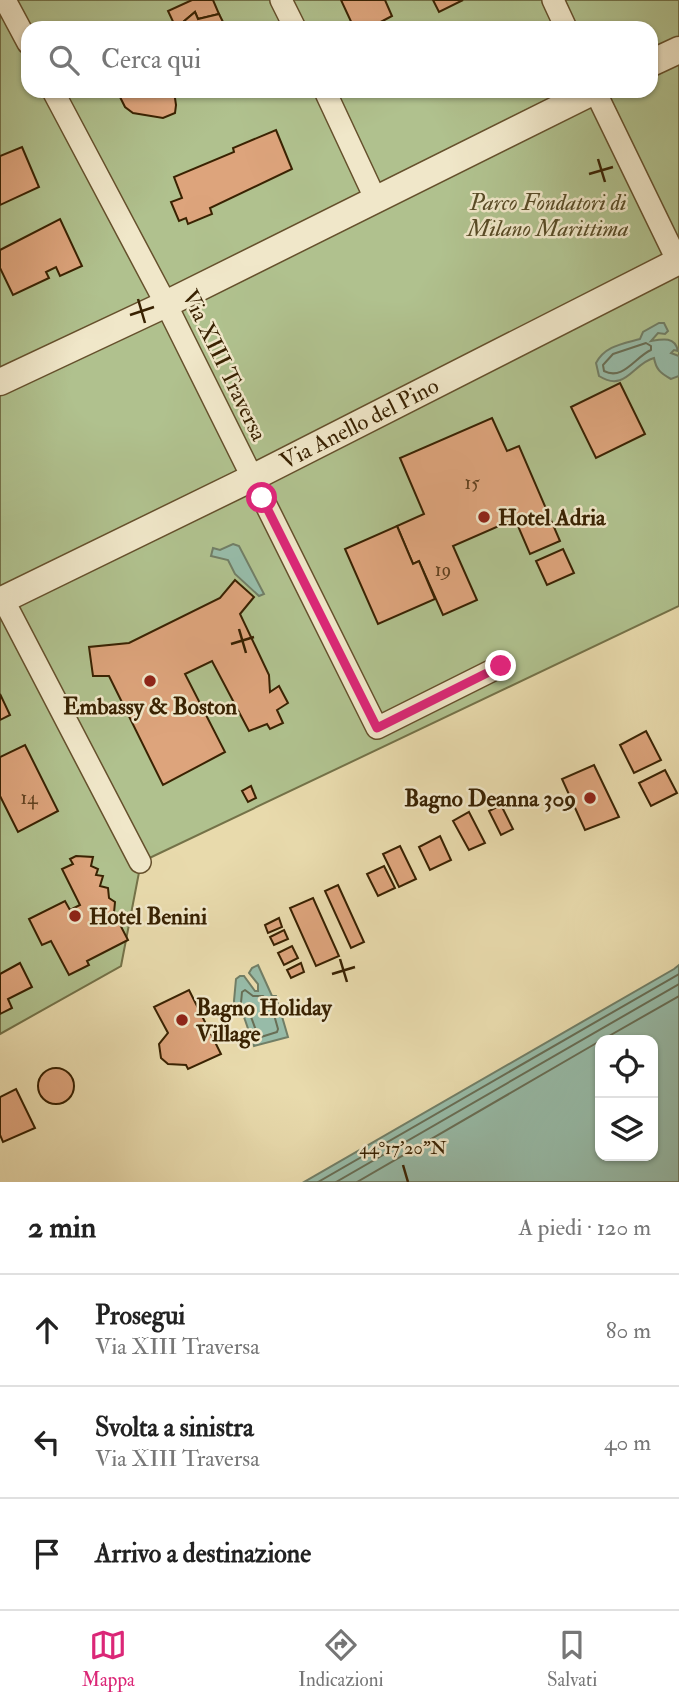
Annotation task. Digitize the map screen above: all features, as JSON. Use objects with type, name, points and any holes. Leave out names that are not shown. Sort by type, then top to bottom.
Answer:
[{"type":"street","points":[[5,0],[21,30]]},
{"type":"street","points":[[281,0],[292,21]]},
{"type":"street","points":[[553,0],[563,21]]},
{"type":"street","points":[[658,60],[679,50]]},
{"type":"street","name":"Via XIII Traversa","points":[[58,98],[166,304],[377,728],[501,666]]},
{"type":"street","points":[[328,98],[375,198]]},
{"type":"street","points":[[0,382],[166,304],[580,98]]},
{"type":"street","points":[[597,98],[679,262]]},
{"type":"street","name":"Via Anello del Pino","points":[[1,600],[252,478],[679,262]]},
{"type":"street","points":[[1,600],[141,862]]},
{"type":"green space","name":"Parco Fondatori di Milano Marittima","points":[[0,0],[679,0],[679,606],[141,862],[121,966],[0,1034]]},
{"type":"water","points":[[664,323],[668,331],[665,334],[658,333],[651,341],[668,340],[674,343],[678,351],[671,353],[679,356],[679,376],[671,379],[664,375],[657,368],[654,358],[623,379],[608,380],[599,376],[596,363],[604,353],[615,346],[640,339],[643,332]]},
{"type":"water","points":[[233,544],[239,546],[264,594],[259,596],[235,574],[228,560],[211,556],[213,548],[220,550]]},
{"type":"water","points":[[258,965],[272,996],[276,996],[288,1037],[254,1046],[244,1017],[235,1007],[234,1001],[236,979],[240,976],[244,976],[255,991],[258,991],[258,984],[249,973]]},
{"type":"water","points":[[679,965],[679,1182],[304,1182],[674,969]]},
{"type":"building","points":[[192,0],[213,0],[219,14],[198,19],[195,12],[184,21],[173,21],[168,11]]},
{"type":"building","points":[[341,0],[385,0],[392,16],[382,21],[351,21]]},
{"type":"building","points":[[433,0],[463,0],[439,12]]},
{"type":"building","points":[[195,12],[198,19],[219,14],[222,21],[184,21]]},
{"type":"building","points":[[120,98],[175,98],[176,105],[175,113],[163,118],[133,113],[125,107]]},
{"type":"building","points":[[276,130],[292,169],[210,208],[212,214],[188,224],[186,218],[179,221],[171,202],[182,198],[174,177],[234,152],[233,148]]},
{"type":"building","points":[[22,147],[39,187],[0,205],[0,156]]},
{"type":"building","points":[[60,219],[82,266],[60,276],[56,267],[46,272],[49,278],[13,295],[0,268],[0,250]]},
{"type":"building","points":[[620,383],[645,434],[596,458],[571,407]]},
{"type":"building","name":"Hotel Adria","points":[[492,418],[507,451],[519,446],[560,541],[530,554],[515,519],[453,546],[477,600],[443,615],[419,561],[413,564],[397,526],[424,514],[400,458]]},
{"type":"building","points":[[397,526],[413,564],[419,561],[435,599],[378,624],[345,549]]},
{"type":"building","points":[[563,549],[574,573],[547,585],[536,561]]},
{"type":"building","name":"Embassy & Boston","points":[[235,580],[254,597],[240,614],[269,675],[270,692],[279,686],[288,703],[277,710],[283,723],[270,729],[267,724],[249,731],[212,661],[185,674],[225,752],[163,785],[109,676],[93,676],[89,647],[129,643],[220,598]]},
{"type":"building","points":[[0,694],[10,715],[0,720]]},
{"type":"building","points":[[646,731],[661,760],[634,773],[620,745]]},
{"type":"building","points":[[25,745],[58,811],[18,832],[0,796],[0,757]]},
{"type":"building","name":"Bagno Deanna 309","points":[[594,765],[619,817],[585,830],[562,779]]},
{"type":"building","points":[[665,770],[677,793],[651,806],[639,783]]},
{"type":"building","points":[[251,786],[256,798],[248,802],[242,791]]},
{"type":"building","points":[[501,805],[513,829],[501,835],[489,811]]},
{"type":"building","points":[[469,812],[485,843],[469,850],[453,821]]},
{"type":"building","points":[[440,836],[451,860],[430,870],[419,847]]},
{"type":"building","points":[[400,846],[416,879],[399,887],[383,854]]},
{"type":"building","name":"Hotel Benini","points":[[76,856],[93,857],[91,866],[98,869],[96,875],[103,876],[100,886],[108,888],[109,898],[115,902],[114,913],[128,940],[87,961],[89,965],[69,975],[51,941],[42,945],[29,919],[65,901],[70,910],[80,905],[62,869],[73,864],[70,859]]},
{"type":"building","points":[[384,866],[395,888],[378,896],[367,874]]},
{"type":"building","points":[[338,885],[364,942],[351,948],[325,891]]},
{"type":"building","points":[[313,898],[339,956],[316,966],[290,908]]},
{"type":"building","points":[[279,918],[282,927],[268,933],[265,925]]},
{"type":"building","points":[[284,930],[288,939],[274,945],[270,937]]},
{"type":"building","points":[[292,946],[298,958],[284,965],[278,953]]},
{"type":"building","points":[[20,963],[32,987],[8,999],[12,1008],[0,1014],[0,974]]},
{"type":"building","points":[[301,963],[304,972],[291,978],[287,970]]},
{"type":"building","name":"Bagno Holiday Village","points":[[189,990],[221,1054],[188,1069],[186,1065],[168,1064],[161,1058],[159,1044],[168,1033],[154,1007]]},
{"type":"building","points":[[56,1068],[69,1073],[74,1086],[69,1099],[56,1104],[43,1099],[38,1086],[43,1073]]},
{"type":"building","points":[[16,1089],[35,1128],[3,1142],[0,1135],[0,1097]]},
{"type":"place","name":"Hotel Adria","points":[[484,517]]},
{"type":"place","name":"Embassy & Boston","points":[[150,681]]},
{"type":"place","name":"Bagno Deanna 309","points":[[590,798]]},
{"type":"place","name":"Hotel Benini","points":[[75,916]]},
{"type":"place","name":"Bagno Holiday Village","points":[[182,1020]]},
{"type":"route","points":[[262,498],[377,728],[501,666]]}]
